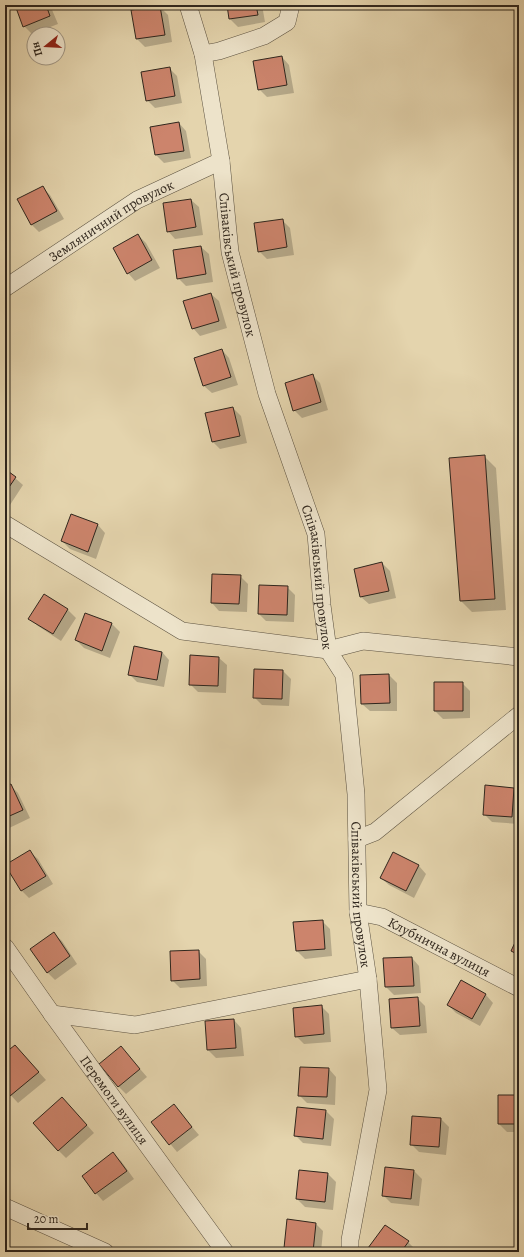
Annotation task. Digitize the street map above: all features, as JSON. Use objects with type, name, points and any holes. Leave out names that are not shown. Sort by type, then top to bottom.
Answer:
[{"type":"street","name":"Співаківський провулок","points":[[188,5],[203,54],[221,161],[230,252],[267,394],[316,534],[322,605],[328,650],[344,675],[356,794],[358,912],[368,979],[378,1090],[350,1240],[350,1252]]},
{"type":"street","points":[[203,54],[264,36],[287,22],[291,5]]},
{"type":"street","name":"Земляничний провулок","points":[[5,288],[137,200],[221,161]]},
{"type":"street","points":[[5,524],[182,631],[328,650],[363,641],[519,657]]},
{"type":"street","points":[[357,839],[375,832],[519,715]]},
{"type":"street","name":"Клубнична вулиця","points":[[358,912],[382,917],[519,988]]},
{"type":"street","name":"Перемоги вулиця","points":[[5,947],[225,1252]]},
{"type":"street","points":[[52,1014],[135,1025],[368,979]]},
{"type":"street","points":[[5,1207],[105,1252]]},
{"type":"building","points":[[15,5],[46,5],[50,16],[23,27]]},
{"type":"building","points":[[227,5],[256,5],[258,15],[229,19]]},
{"type":"building","points":[[160,6],[165,35],[136,39],[131,10]]},
{"type":"building","points":[[282,56],[287,85],[258,90],[253,61]]},
{"type":"building","points":[[170,67],[175,96],[146,101],[141,72]]},
{"type":"building","points":[[179,122],[184,151],[155,155],[150,127]]},
{"type":"building","points":[[43,186],[57,211],[31,225],[17,199]]},
{"type":"building","points":[[191,199],[196,227],[167,232],[163,203]]},
{"type":"building","points":[[283,219],[287,247],[258,252],[254,223]]},
{"type":"building","points":[[138,234],[152,260],[127,274],[113,248]]},
{"type":"building","points":[[201,246],[206,274],[177,279],[173,250]]},
{"type":"building","points":[[211,293],[219,321],[192,329],[183,301]]},
{"type":"building","points":[[222,349],[231,377],[203,386],[194,358]]},
{"type":"building","points":[[313,374],[321,402],[293,411],[285,383]]},
{"type":"building","points":[[233,407],[240,436],[212,442],[205,413]]},
{"type":"building","points":[[485,455],[495,599],[460,601],[449,458]]},
{"type":"building","points":[[5,469],[16,477],[5,493]]},
{"type":"building","points":[[71,514],[98,524],[88,552],[61,541]]},
{"type":"building","points":[[382,562],[389,591],[360,597],[354,569]]},
{"type":"building","points":[[212,574],[241,575],[239,604],[211,603]]},
{"type":"building","points":[[259,585],[288,586],[287,615],[258,614]]},
{"type":"building","points":[[44,594],[68,609],[53,634],[28,619]]},
{"type":"building","points":[[85,613],[112,623],[102,651],[75,640]]},
{"type":"building","points":[[134,646],[162,652],[157,680],[128,675]]},
{"type":"building","points":[[190,655],[219,657],[218,686],[189,685]]},
{"type":"building","points":[[254,669],[283,670],[282,699],[253,698]]},
{"type":"building","points":[[389,674],[390,703],[361,704],[360,675]]},
{"type":"building","points":[[434,682],[463,682],[463,711],[434,711]]},
{"type":"building","points":[[11,784],[23,810],[5,818],[5,786]]},
{"type":"building","points":[[485,785],[514,788],[512,817],[483,815]]},
{"type":"building","points":[[30,850],[46,876],[21,891],[5,865]]},
{"type":"building","points":[[393,852],[419,865],[406,891],[380,878]]},
{"type":"building","points":[[323,920],[325,949],[296,951],[293,922]]},
{"type":"building","points":[[54,932],[70,956],[47,973],[30,949]]},
{"type":"building","points":[[519,934],[519,955],[511,951]]},
{"type":"building","points":[[199,950],[200,979],[171,981],[170,951]]},
{"type":"building","points":[[412,957],[414,986],[385,987],[383,958]]},
{"type":"building","points":[[461,980],[486,994],[472,1019],[447,1005]]},
{"type":"building","points":[[418,997],[420,1026],[391,1028],[389,999]]},
{"type":"building","points":[[322,1005],[324,1034],[295,1037],[293,1008]]},
{"type":"building","points":[[234,1019],[236,1048],[207,1050],[205,1021]]},
{"type":"building","points":[[15,1045],[39,1072],[10,1096],[5,1091],[5,1053]]},
{"type":"building","points":[[121,1046],[140,1069],[118,1087],[99,1064]]},
{"type":"building","points":[[300,1067],[329,1068],[327,1097],[298,1096]]},
{"type":"building","points":[[498,1095],[519,1095],[519,1124],[498,1124]]},
{"type":"building","points":[[62,1097],[87,1125],[58,1151],[33,1123]]},
{"type":"building","points":[[174,1104],[192,1127],[169,1145],[151,1122]]},
{"type":"building","points":[[297,1107],[326,1110],[323,1139],[294,1136]]},
{"type":"building","points":[[412,1116],[441,1118],[439,1147],[410,1145]]},
{"type":"building","points":[[113,1152],[127,1171],[95,1194],[82,1176]]},
{"type":"building","points":[[385,1167],[414,1170],[411,1199],[382,1196]]},
{"type":"building","points":[[299,1170],[328,1173],[325,1202],[296,1199]]},
{"type":"building","points":[[287,1219],[316,1223],[313,1252],[284,1248]]},
{"type":"building","points":[[385,1225],[409,1241],[401,1252],[374,1252],[368,1248]]}]
